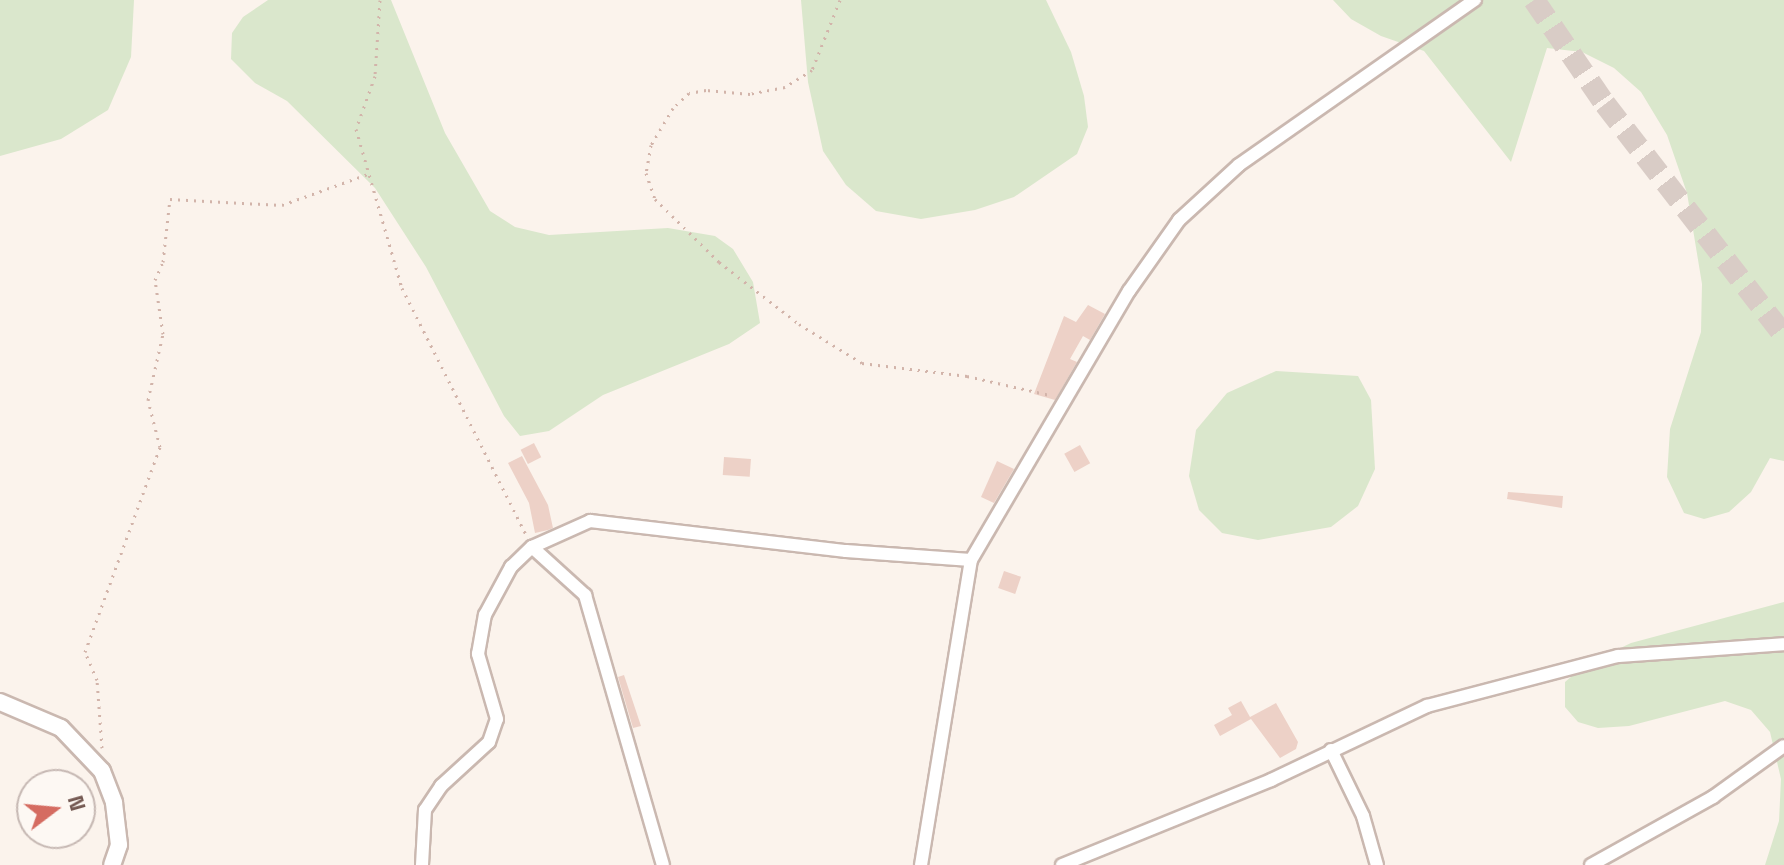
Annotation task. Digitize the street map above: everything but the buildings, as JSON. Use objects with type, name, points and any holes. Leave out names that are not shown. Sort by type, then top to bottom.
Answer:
[{"type":"street","points":[[921,865],[971,560],[1129,291],[1179,220],[1239,165],[1475,0]]},
{"type":"street","points":[[422,865],[425,810],[441,786],[489,742],[497,719],[478,654],[485,615],[511,567],[532,547],[590,521],[971,560]]},
{"type":"street","points":[[532,547],[585,595],[663,865]]},
{"type":"street","points":[[1062,865],[1427,706],[1618,656],[1784,644]]},
{"type":"street","points":[[0,702],[61,728],[102,771],[114,803],[119,845],[112,865]]},
{"type":"street","points":[[1591,865],[1713,797],[1784,746]]},
{"type":"street","points":[[1331,750],[1363,816],[1377,865]]},
{"type":"path","points":[[380,0],[375,76],[356,129],[368,174],[402,288],[532,547]]},
{"type":"path","points":[[840,0],[812,70],[785,87],[750,94],[706,90],[689,93],[673,108],[651,145],[646,173],[655,199],[719,262],[799,324],[862,363],[967,376],[1066,399]]},
{"type":"path","points":[[102,771],[97,680],[85,652],[160,447],[148,400],[163,334],[155,280],[163,262],[170,199],[282,205],[368,174]]},
{"type":"green space","points":[[0,0],[134,0],[131,57],[108,110],[61,139],[0,156]]},
{"type":"green space","points":[[268,0],[391,0],[445,133],[490,211],[515,227],[549,235],[668,228],[715,236],[733,249],[753,282],[760,323],[729,344],[603,395],[549,431],[520,436],[504,416],[426,267],[375,188],[287,101],[255,83],[231,59],[232,33],[243,17]]},
{"type":"green space","points":[[801,0],[1046,0],[1071,52],[1084,96],[1088,127],[1077,154],[1014,197],[975,210],[921,219],[876,211],[846,185],[823,151],[808,82]]},
{"type":"green space","points":[[1333,0],[1784,0],[1784,461],[1770,458],[1751,492],[1729,512],[1704,519],[1684,513],[1667,477],[1670,429],[1701,332],[1702,284],[1687,193],[1667,135],[1641,92],[1614,68],[1582,52],[1547,48],[1511,162],[1424,51],[1381,36],[1351,19]]},
{"type":"green space","points":[[1276,371],[1358,376],[1371,400],[1375,469],[1358,506],[1331,527],[1258,540],[1222,533],[1199,510],[1189,476],[1196,430],[1227,393]]},
{"type":"green space","points":[[1784,602],[1784,865],[1765,865],[1779,821],[1781,779],[1770,732],[1751,710],[1725,701],[1629,726],[1598,728],[1578,722],[1565,707],[1565,682],[1585,665],[1631,643]]},
{"type":"tunnel","points":[[1534,0],[1605,104],[1784,336]]}]
